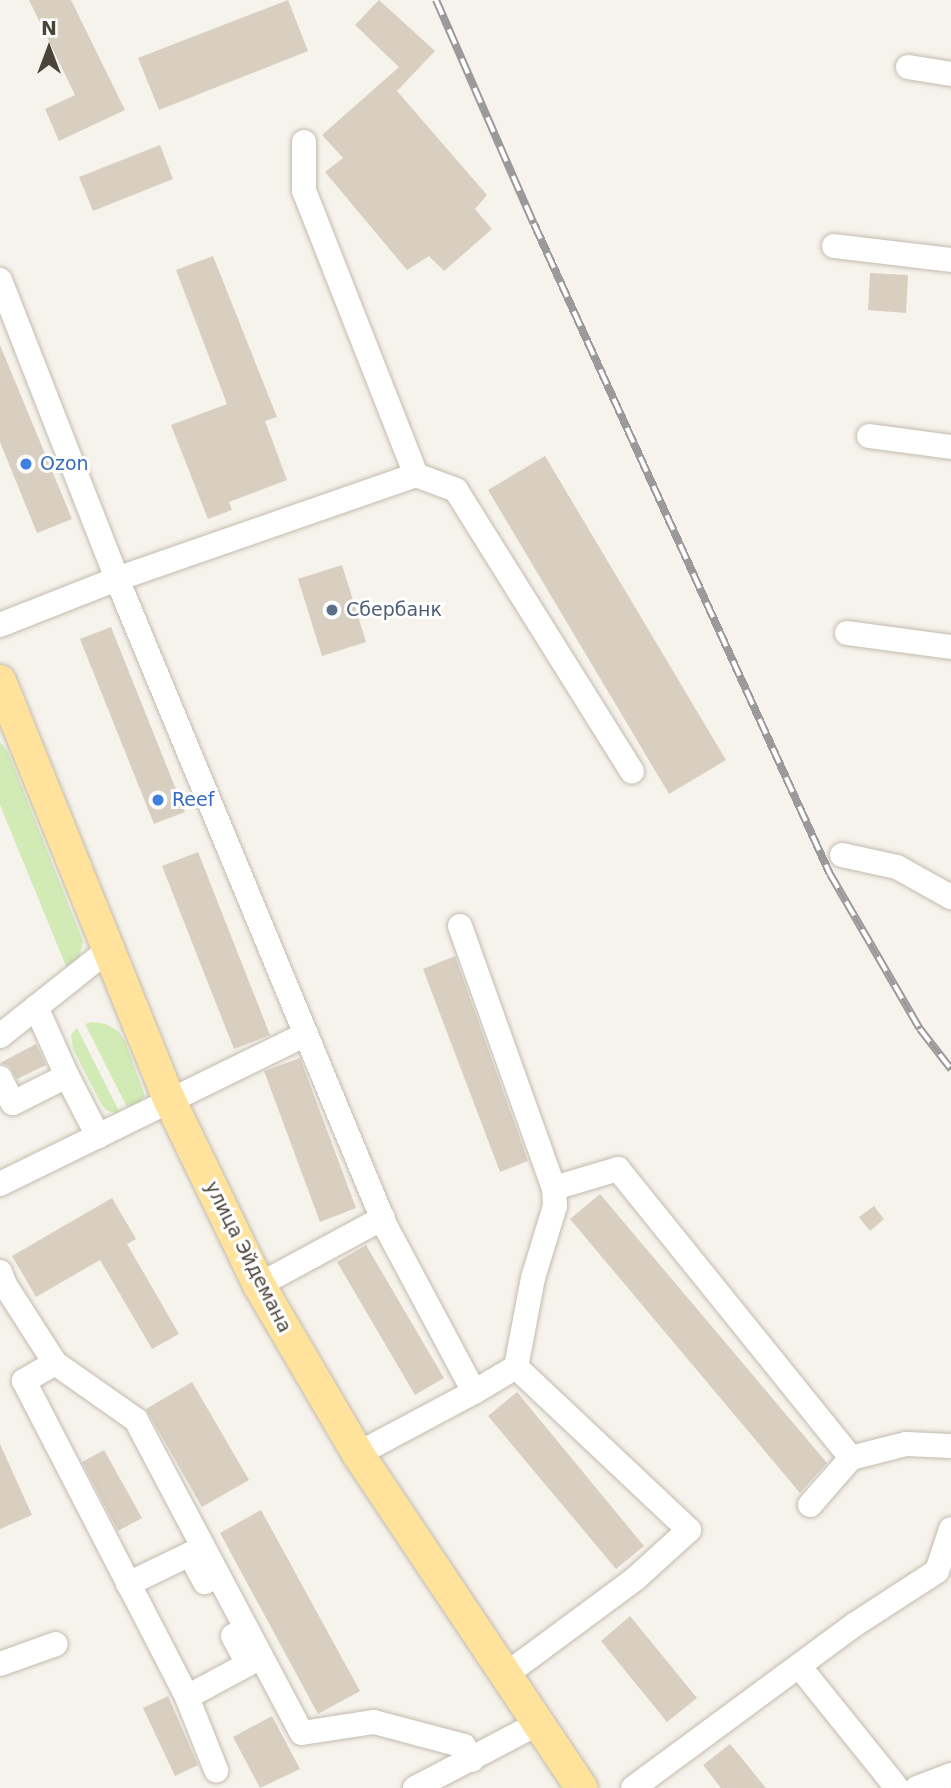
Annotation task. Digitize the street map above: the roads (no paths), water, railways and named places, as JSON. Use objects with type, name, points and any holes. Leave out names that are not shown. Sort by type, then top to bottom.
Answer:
[{"type":"main road","name":"улица Эйдемана","points":[[0,681],[170,1101],[259,1285],[358,1454],[504,1676],[582,1788]]},
{"type":"street","points":[[908,67],[951,74]]},
{"type":"street","points":[[304,142],[304,191],[416,475]]},
{"type":"street","points":[[834,246],[951,260]]},
{"type":"street","points":[[0,280],[117,579],[383,1218],[474,1392]]},
{"type":"street","points":[[869,436],[951,447]]},
{"type":"street","points":[[0,625],[117,579],[416,475],[456,490],[632,772]]},
{"type":"street","points":[[848,633],[951,647]]},
{"type":"street","points":[[842,855],[897,867],[951,897]]},
{"type":"street","points":[[358,1454],[516,1367],[533,1278],[555,1206],[554,1188],[460,926]]},
{"type":"street","points":[[0,1036],[107,950]]},
{"type":"street","points":[[36,1007],[98,1136]]},
{"type":"street","points":[[0,1184],[306,1034]]},
{"type":"street","points":[[0,1078],[13,1103],[67,1076]]},
{"type":"street","points":[[554,1188],[618,1169],[852,1458]]},
{"type":"street","points":[[259,1285],[383,1218]]},
{"type":"street","points":[[0,1272],[5,1285],[55,1363],[136,1420],[302,1733],[374,1722],[464,1746],[472,1760]]},
{"type":"street","points":[[55,1363],[24,1381],[187,1697],[216,1770]]},
{"type":"street","points":[[504,1676],[635,1580],[689,1530],[516,1367]]},
{"type":"street","points":[[810,1505],[852,1458],[906,1444],[951,1446]]},
{"type":"street","points":[[634,1788],[799,1666],[937,1571],[951,1529]]},
{"type":"street","points":[[128,1584],[190,1554],[248,1664],[187,1697]]},
{"type":"street","points":[[0,1664],[56,1644]]},
{"type":"street","points":[[799,1666],[897,1788]]},
{"type":"street","points":[[415,1788],[537,1724]]},
{"type":"street","points":[[917,1788],[951,1775]]},
{"type":"railway","points":[[436,0],[534,224],[830,874],[920,1029],[951,1069]]},
{"type":"place","name":"Ozon","points":[[26,464]]},
{"type":"place","name":"Сбербанк","points":[[332,610]]},
{"type":"place","name":"Reef","points":[[158,800]]}]
